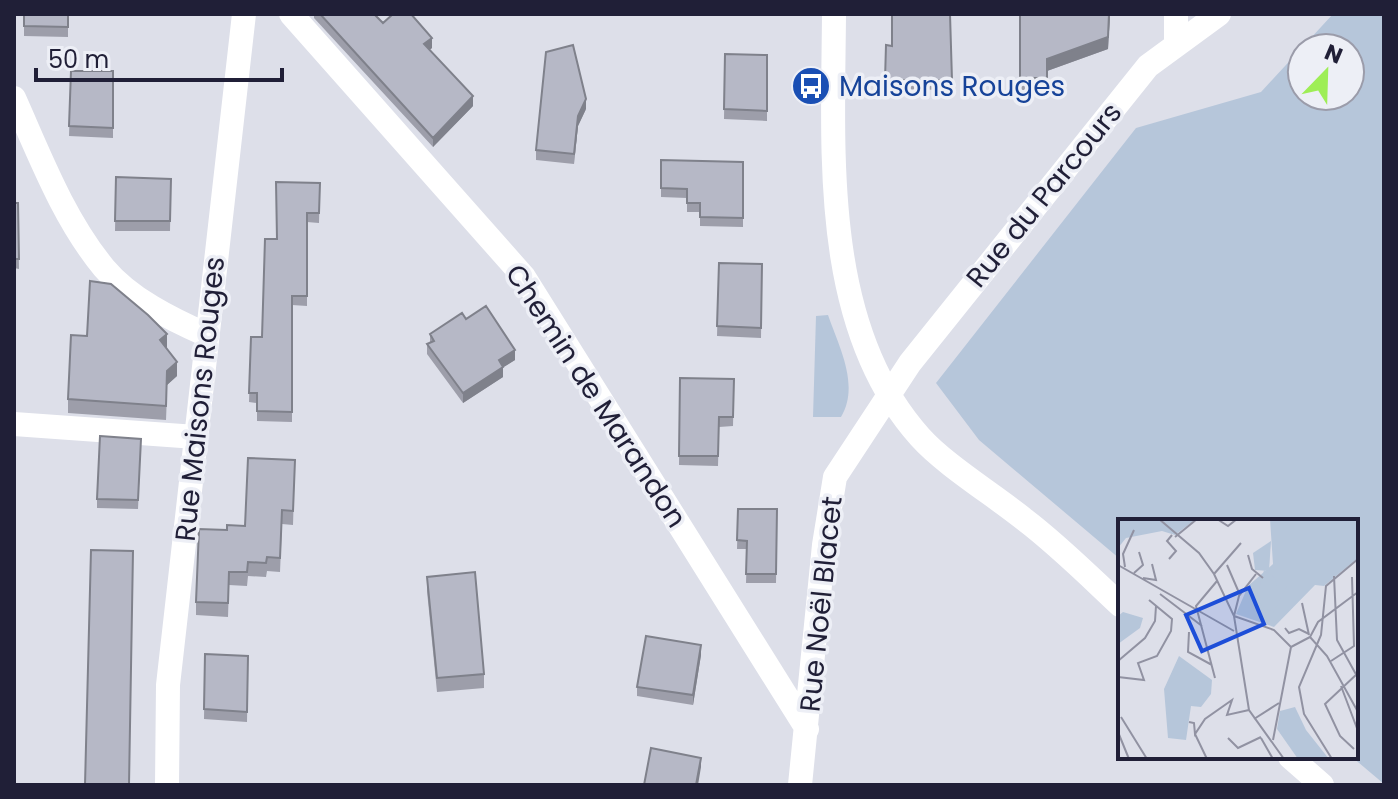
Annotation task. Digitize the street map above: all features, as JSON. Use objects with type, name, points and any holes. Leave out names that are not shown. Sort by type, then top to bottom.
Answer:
[{"type":"street","name":"Rue Maisons Rouges","points":[[167,785],[168,685],[244,14]]},
{"type":"street","name":"Chemin de Marandon","points":[[291,14],[524,277],[807,729]]},
{"type":"street","points":[[834,14],[837,207],[847,293],[864,348],[888,395],[921,439],[1030,523],[1118,603]]},
{"type":"street","points":[[1176,14],[1176,44]]},
{"type":"street","name":"Rue du Parcours","points":[[888,395],[1148,66],[1219,14]]},
{"type":"street","points":[[14,98],[58,198],[105,269],[164,316],[207,335]]},
{"type":"street","name":"Rue Noël Blacet","points":[[800,785],[824,545],[835,477],[888,395]]},
{"type":"street","points":[[14,424],[196,437]]},
{"type":"street","points":[[1292,759],[1322,785]]},
{"type":"shaded area","points":[[1333,14],[1384,14],[1384,784],[1354,759],[1358,759],[1358,519],[1118,519],[1118,557],[979,440],[936,383],[1136,128],[1261,92],[1286,65],[1286,112],[1366,112],[1366,32],[1316,32]]},
{"type":"shaded area","points":[[828,315],[846,366],[849,392],[841,417],[813,417],[816,316]]},
{"type":"building","points":[[24,14],[68,14],[68,27],[24,26]]},
{"type":"building","points":[[320,14],[374,14],[383,23],[393,14],[411,14],[432,38],[424,44],[473,96],[433,138]]},
{"type":"building","points":[[892,14],[950,14],[952,80],[885,80],[886,45],[892,46]]},
{"type":"building","points":[[1020,14],[1109,14],[1108,37],[1047,59],[1047,78],[1020,78]]},
{"type":"building","points":[[573,45],[586,99],[578,116],[574,154],[536,150],[546,52]]},
{"type":"building","points":[[725,54],[767,55],[767,111],[724,109]]},
{"type":"building","points":[[71,71],[113,71],[113,128],[69,126]]},
{"type":"building","points":[[661,160],[743,162],[743,218],[700,217],[700,203],[687,203],[687,189],[661,188]]},
{"type":"building","points":[[116,177],[171,179],[170,221],[115,221]]},
{"type":"building","points":[[276,182],[320,183],[319,213],[307,213],[307,296],[292,296],[292,412],[257,411],[257,393],[249,393],[251,337],[262,337],[265,239],[277,239]]},
{"type":"building","points":[[14,203],[18,203],[19,259],[14,259]]},
{"type":"building","points":[[719,263],[762,264],[761,328],[717,326]]},
{"type":"building","points":[[90,281],[111,284],[167,334],[160,340],[177,362],[167,371],[166,406],[68,399],[71,335],[87,336]]},
{"type":"building","points":[[486,306],[515,350],[499,360],[503,367],[463,393],[427,344],[434,341],[430,334],[462,313],[466,319]]},
{"type":"building","points":[[680,378],[734,379],[733,417],[719,417],[718,456],[679,456]]},
{"type":"building","points":[[100,436],[141,439],[138,500],[97,499]]},
{"type":"building","points":[[248,458],[295,460],[293,511],[282,510],[280,558],[267,557],[266,563],[248,562],[247,572],[229,572],[228,603],[196,602],[199,529],[227,530],[227,525],[245,526]]},
{"type":"building","points":[[738,509],[777,509],[776,574],[746,574],[747,541],[737,540]]},
{"type":"building","points":[[91,550],[133,551],[129,785],[85,785]]},
{"type":"building","points":[[475,572],[484,674],[437,678],[427,577]]},
{"type":"building","points":[[646,636],[701,645],[693,695],[637,687]]},
{"type":"building","points":[[205,654],[248,656],[247,712],[204,709]]},
{"type":"building","points":[[651,748],[701,758],[696,785],[644,785]]},
{"type":"place","name":"Maisons Rouges","points":[[811,86]]}]
